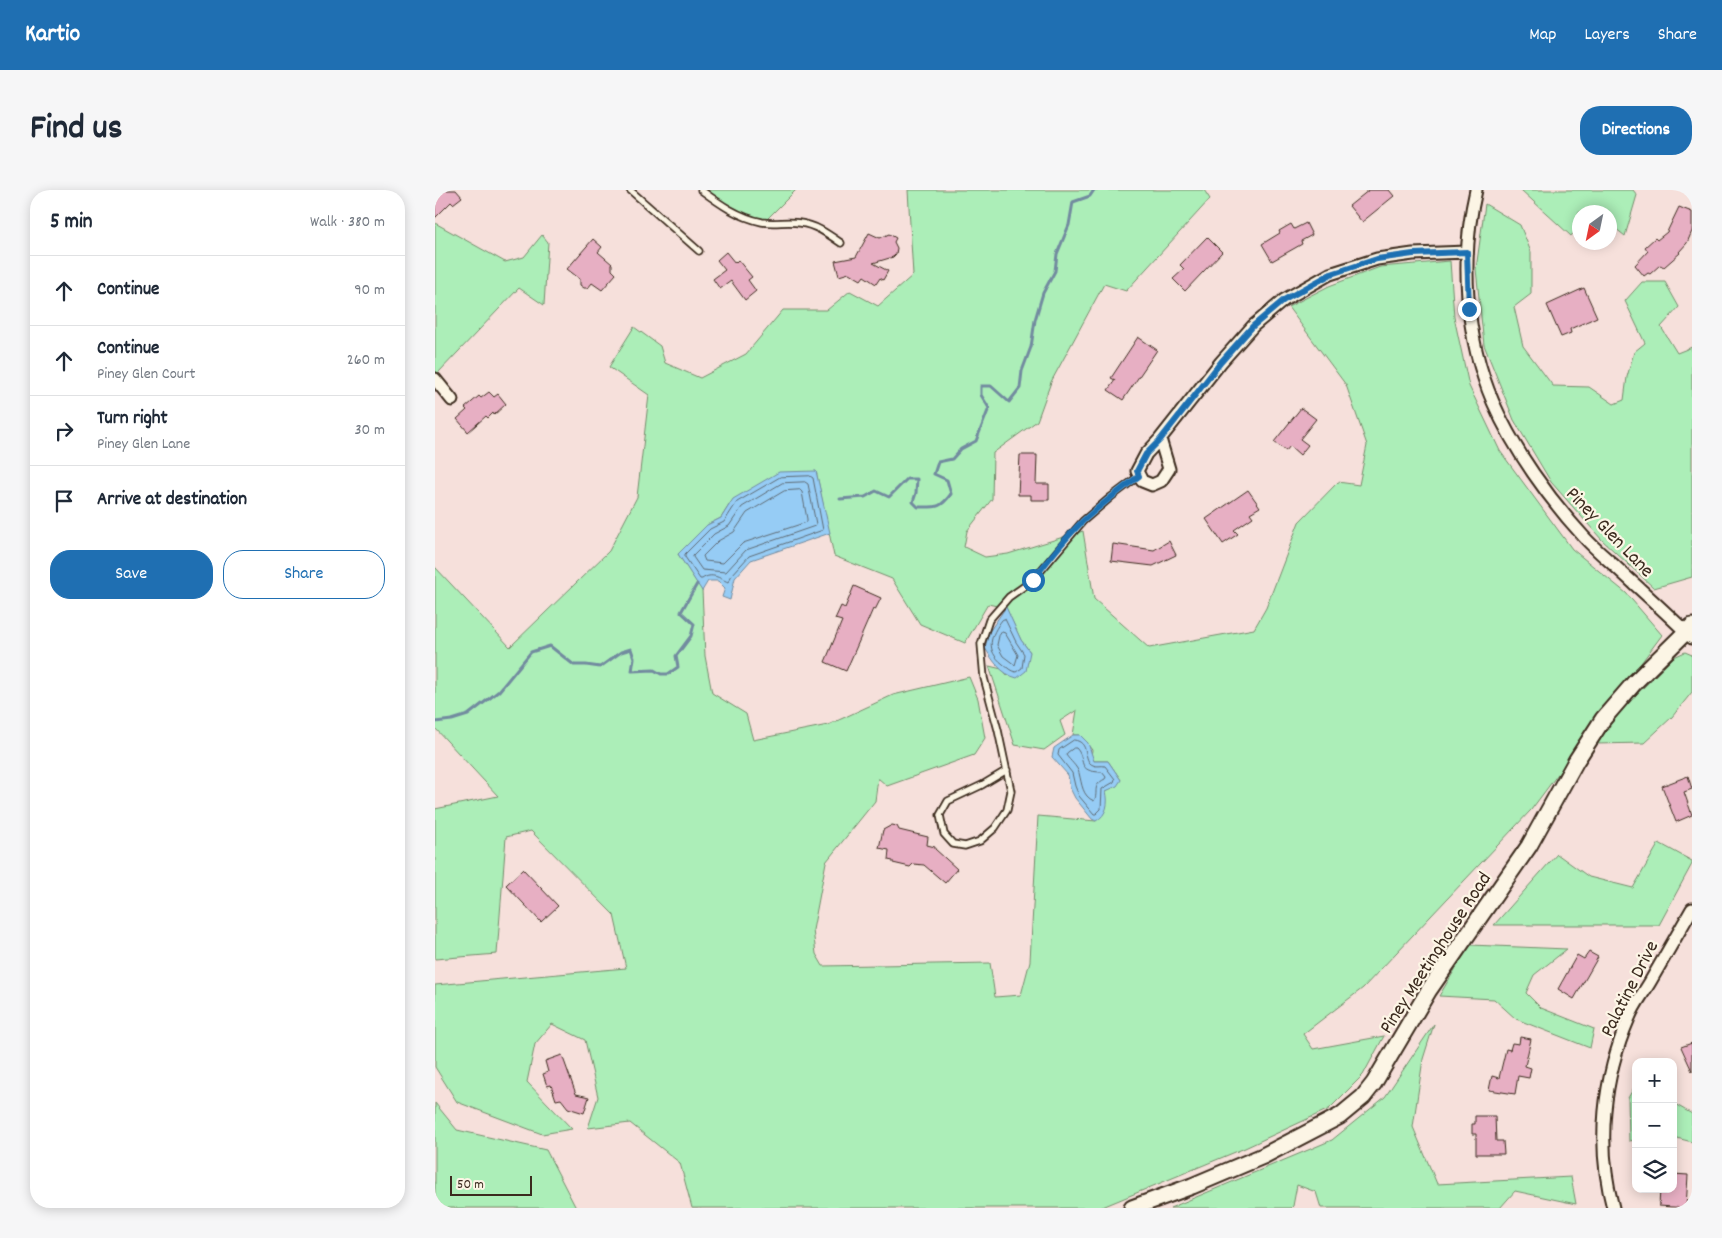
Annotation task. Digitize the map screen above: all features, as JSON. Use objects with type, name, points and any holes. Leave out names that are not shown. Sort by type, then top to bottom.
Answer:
[{"type":"main road","name":"Piney Meetinghouse Road","points":[[1133,1208],[1263,1156],[1340,1116],[1363,1097],[1375,1083],[1429,990],[1529,846],[1576,761],[1603,720],[1635,682],[1690,632]]},
{"type":"street","name":"Piney Glen Lane","points":[[1476,190],[1471,209],[1467,252],[1469,309],[1477,353],[1493,402],[1523,457],[1556,505],[1585,538],[1690,632]]},
{"type":"street","points":[[1160,440],[1169,469],[1161,481],[1152,485],[1142,481],[1137,471],[1146,454],[1160,440],[1221,362],[1253,326],[1284,300],[1331,274],[1377,259],[1413,254],[1467,252]]},
{"type":"street","points":[[435,380],[453,400]]},
{"type":"street","name":"Palatine Drive","points":[[1613,1208],[1603,1144],[1605,1106],[1616,1052],[1630,1016],[1692,909]]},
{"type":"lane","points":[[629,190],[699,250]]},
{"type":"lane","points":[[701,190],[726,208],[744,217],[764,222],[800,223],[821,228],[841,243]]},
{"type":"lane","points":[[1007,770],[948,801],[940,815],[944,834],[953,844],[965,846],[980,841],[995,828],[1007,810],[1011,792],[1007,770],[984,678],[981,644],[989,620],[1009,597],[1033,580],[1053,554],[1083,521],[1139,476]]},
{"type":"green space","points":[[701,190],[796,190],[764,222],[744,217]]},
{"type":"green space","points":[[908,190],[1204,190],[1210,199],[1126,291],[1104,284],[1051,382],[1037,421],[993,453],[992,499],[967,531],[964,547],[985,557],[1008,554],[1083,531],[1094,599],[1149,648],[1254,629],[1266,608],[1299,522],[1338,482],[1359,485],[1367,445],[1346,385],[1288,307],[1329,286],[1380,267],[1450,261],[1454,317],[1469,386],[1500,451],[1572,549],[1626,593],[1662,635],[1531,810],[1363,988],[1303,1034],[1313,1049],[1384,1036],[1363,1075],[1329,1109],[1245,1148],[1100,1208],[692,1208],[680,1163],[630,1123],[588,1128],[598,1097],[585,1040],[552,1024],[535,1044],[527,1082],[572,1129],[542,1134],[457,1102],[435,1067],[435,985],[626,968],[614,915],[531,831],[506,837],[497,954],[435,959],[435,809],[498,796],[435,728],[435,567],[510,647],[609,551],[637,497],[649,395],[609,367],[634,327],[660,346],[665,363],[700,378],[746,354],[783,310],[827,310],[850,291],[878,306],[913,275]],"holes":[[[816,471],[834,556],[892,579],[920,624],[965,643],[988,604],[1006,608],[1021,640],[1030,652],[1008,676],[1002,669],[989,666],[1015,745],[1044,750],[1065,735],[1060,721],[1077,710],[1073,735],[1080,735],[1092,750],[1091,756],[1094,761],[1108,761],[1121,780],[1106,791],[1096,821],[1038,816],[1030,961],[1021,995],[995,997],[990,963],[823,966],[816,954],[813,930],[826,862],[875,801],[878,778],[887,786],[974,755],[985,738],[978,699],[969,677],[893,695],[828,725],[753,740],[746,714],[712,693],[705,656],[702,590],[678,554],[707,525],[721,518],[731,502]]]},
{"type":"green space","points":[[1521,190],[1633,190],[1637,195],[1625,236],[1617,230],[1617,205],[1572,205],[1571,236]]},
{"type":"green space","points":[[1485,204],[1520,225],[1531,252],[1531,294],[1514,307],[1523,346],[1553,386],[1589,387],[1614,404],[1624,400],[1627,377],[1634,352],[1645,343],[1625,301],[1642,282],[1665,282],[1679,307],[1661,327],[1677,353],[1692,347],[1692,577],[1654,588],[1602,540],[1551,482],[1514,420],[1484,345],[1476,269]]},
{"type":"green space","points":[[435,223],[505,262],[524,257],[542,235],[548,242],[544,305],[519,288],[438,373],[435,371]]},
{"type":"green space","points":[[1685,652],[1692,655],[1692,692],[1672,717],[1644,743],[1596,744],[1623,708],[1674,657]]},
{"type":"green space","points":[[1659,843],[1692,861],[1692,864],[1659,925],[1494,925],[1557,854],[1589,877],[1633,888]]},
{"type":"green space","points":[[1470,945],[1567,949],[1534,975],[1526,993],[1541,1008],[1594,1029],[1590,1048],[1516,1019],[1494,999],[1439,996]]},
{"type":"green space","points":[[1434,1024],[1423,1059],[1413,1127],[1437,1184],[1571,1177],[1576,1204],[1515,1191],[1500,1208],[1321,1208],[1316,1192],[1297,1185],[1291,1208],[1170,1208],[1332,1140],[1385,1097]]},
{"type":"green space","points":[[1632,1091],[1632,1141],[1629,1141],[1628,1098]]},
{"type":"green space","points":[[435,1103],[457,1130],[546,1150],[576,1208],[435,1208]]},
{"type":"green space","points":[[1677,1105],[1692,1114],[1692,1142],[1677,1138]]},
{"type":"water","points":[[816,471],[830,533],[751,560],[735,578],[730,600],[722,597],[725,588],[718,581],[708,581],[702,591],[678,554],[707,525],[721,518],[733,499],[779,472]]},
{"type":"water","points":[[1006,607],[1021,640],[1030,652],[1026,671],[1017,678],[1002,670],[985,648],[989,632]]},
{"type":"water","points":[[1073,735],[1080,735],[1088,743],[1094,761],[1108,761],[1121,780],[1117,786],[1106,791],[1105,812],[1096,821],[1092,819],[1075,798],[1070,788],[1068,775],[1052,757],[1054,748]]},
{"type":"building","points":[[435,190],[456,190],[462,197],[453,204],[451,202],[435,218]]},
{"type":"building","points":[[1369,190],[1389,190],[1394,196],[1362,222],[1349,206]]},
{"type":"building","points":[[1679,207],[1692,212],[1692,231],[1687,243],[1680,253],[1664,267],[1660,265],[1650,274],[1648,273],[1644,276],[1635,265],[1648,251],[1645,247],[1655,238],[1657,240],[1667,232]]},
{"type":"building","points":[[1306,223],[1312,235],[1301,241],[1302,244],[1272,261],[1262,244],[1291,224],[1294,229]]},
{"type":"building","points":[[869,233],[880,238],[889,234],[896,238],[894,242],[897,248],[896,254],[893,257],[873,263],[888,271],[883,280],[880,278],[876,284],[864,276],[861,280],[849,273],[839,276],[835,261],[856,257]]},
{"type":"building","points":[[1207,237],[1222,252],[1185,291],[1173,279],[1184,269],[1180,265]]},
{"type":"building","points":[[593,239],[602,247],[598,252],[612,264],[612,270],[616,274],[602,290],[592,283],[588,288],[584,288],[580,285],[580,279],[567,269]]},
{"type":"building","points":[[726,252],[735,263],[738,260],[752,277],[748,280],[756,291],[745,300],[731,281],[720,289],[713,279],[725,270],[717,260]]},
{"type":"building","points":[[1584,288],[1597,317],[1570,329],[1571,333],[1561,337],[1547,305]]},
{"type":"building","points":[[1138,337],[1157,350],[1123,400],[1108,390],[1115,380],[1111,378]]},
{"type":"building","points":[[489,392],[494,397],[498,394],[506,404],[494,415],[493,413],[488,418],[486,416],[468,432],[457,419],[467,410],[465,408],[479,396],[481,398]]},
{"type":"building","points":[[1301,408],[1316,419],[1300,439],[1308,445],[1300,455],[1290,446],[1286,451],[1274,442]]},
{"type":"building","points":[[1020,455],[1037,455],[1036,484],[1049,484],[1049,500],[1031,500],[1031,495],[1018,495]]},
{"type":"building","points":[[1248,490],[1260,507],[1250,513],[1253,517],[1234,530],[1238,534],[1223,544],[1206,519]]},
{"type":"building","points":[[1169,541],[1176,555],[1153,566],[1111,561],[1113,544],[1154,550]]},
{"type":"building","points":[[854,586],[881,598],[875,610],[873,609],[846,671],[825,662],[842,621],[835,619],[841,606],[845,608]]},
{"type":"building","points":[[1688,776],[1692,789],[1684,792],[1692,815],[1676,822],[1662,786]]},
{"type":"building","points":[[892,825],[897,826],[899,830],[928,837],[927,845],[935,847],[957,869],[945,883],[924,865],[913,864],[910,867],[888,860],[889,850],[879,848],[883,830]]},
{"type":"building","points":[[523,869],[558,906],[541,922],[506,885]]},
{"type":"building","points":[[1589,952],[1598,957],[1574,999],[1558,989],[1577,955],[1584,959]]},
{"type":"building","points":[[1520,1037],[1531,1039],[1525,1066],[1531,1068],[1529,1078],[1518,1076],[1515,1094],[1489,1090],[1492,1076],[1499,1078],[1506,1049],[1510,1050],[1512,1043],[1519,1044]]},
{"type":"building","points":[[1692,1043],[1692,1071],[1681,1047]]},
{"type":"building","points":[[562,1055],[576,1094],[589,1097],[584,1113],[568,1108],[561,1099],[556,1100],[551,1085],[547,1086],[543,1074],[548,1072],[545,1061]]},
{"type":"building","points":[[1475,1116],[1495,1116],[1496,1141],[1503,1141],[1504,1154],[1476,1154],[1476,1134],[1472,1134],[1472,1124],[1475,1124]]},
{"type":"building","points":[[1677,1174],[1688,1175],[1686,1208],[1659,1206],[1660,1193],[1677,1193]]},
{"type":"waterway","points":[[840,499],[865,497],[876,491],[889,497],[907,479],[917,479],[913,502],[918,507],[937,506],[947,499],[951,494],[947,480],[934,474],[938,462],[952,459],[961,449],[976,441],[989,408],[981,395],[981,386],[991,386],[1009,402],[1020,388],[1022,371],[1031,347],[1035,320],[1043,293],[1055,271],[1057,254],[1069,225],[1073,202],[1090,196],[1094,190]]},
{"type":"waterway","points":[[435,722],[452,720],[468,715],[499,691],[531,652],[550,646],[574,665],[600,667],[621,652],[631,649],[634,658],[632,671],[654,670],[661,674],[668,674],[678,667],[676,656],[691,636],[694,624],[681,612],[697,584]]},
{"type":"route","points":[[1033,580],[1053,554],[1083,521],[1139,476],[1137,471],[1146,454],[1160,440],[1221,362],[1253,326],[1284,300],[1331,274],[1377,259],[1413,254],[1467,252],[1469,309]]}]
